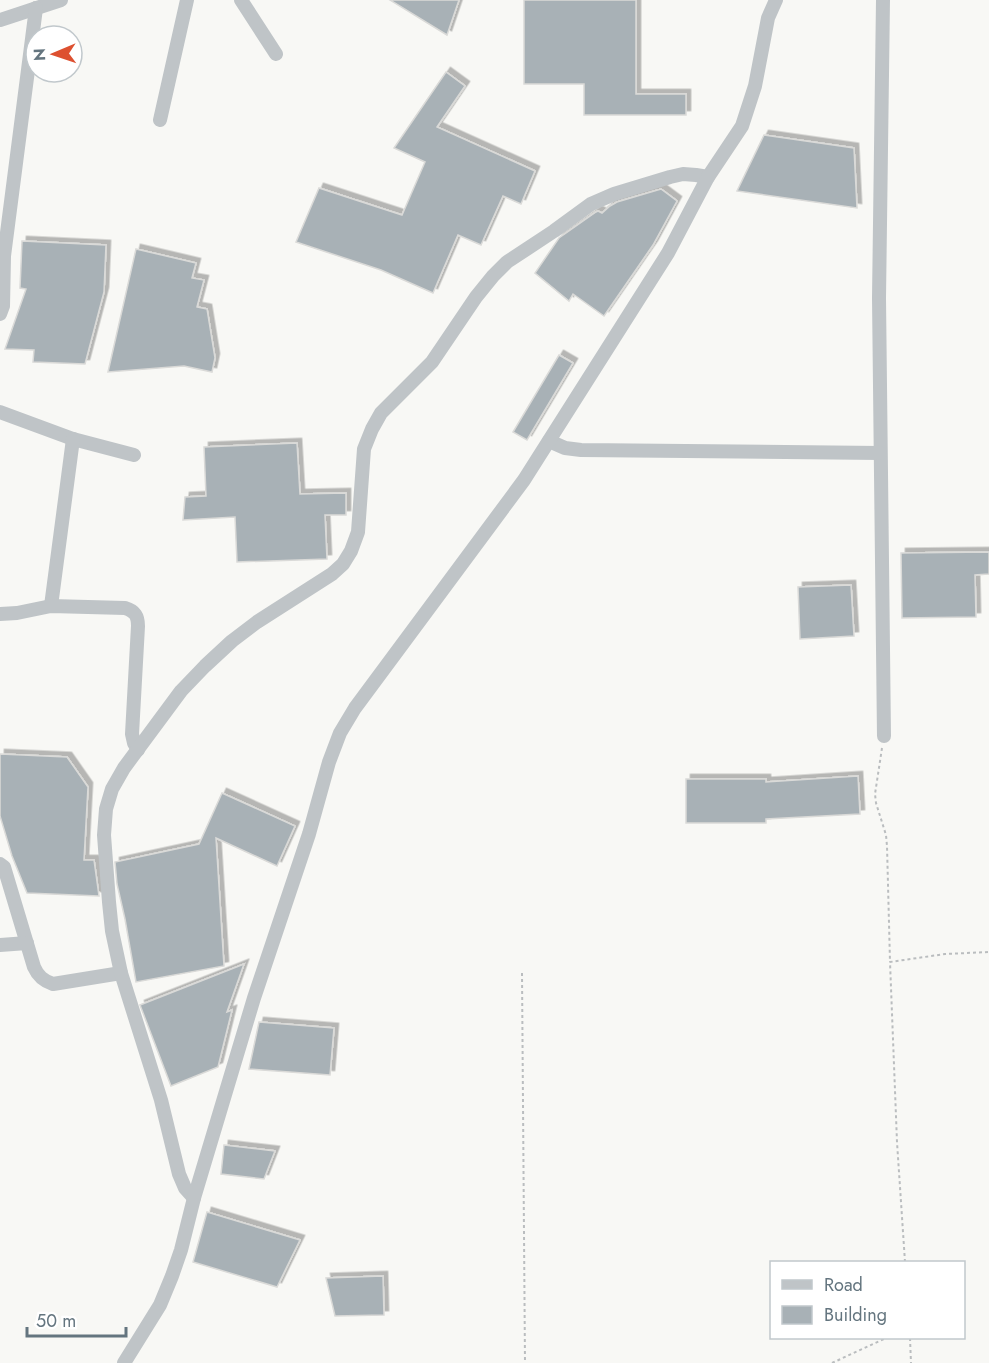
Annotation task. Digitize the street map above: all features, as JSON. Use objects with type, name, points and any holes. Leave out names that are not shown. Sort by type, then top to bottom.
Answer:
[{"type":"street","points":[[160,120],[187,0]]},
{"type":"street","points":[[241,0],[276,54]]},
{"type":"street","points":[[124,1363],[160,1305],[181,1250],[194,1198],[254,998],[340,734],[355,708],[524,480],[668,253],[708,177],[742,126],[755,86],[768,18],[776,0]]},
{"type":"street","points":[[883,0],[879,286],[884,736]]},
{"type":"street","points":[[0,20],[55,1]]},
{"type":"street","points":[[0,314],[3,306],[4,256],[36,8]]},
{"type":"street","points":[[194,1198],[185,1188],[179,1174],[161,1100],[120,973],[112,931],[104,835],[106,809],[112,789],[124,768],[181,691],[214,657],[257,622],[332,574],[343,564],[358,532],[364,449],[372,429],[381,413],[432,362],[493,276],[507,262],[591,204],[614,194],[683,174],[708,177]]},
{"type":"street","points":[[0,412],[73,439],[134,455]]},
{"type":"street","points":[[51,606],[73,439]]},
{"type":"street","points":[[549,441],[565,448],[581,450],[880,453]]},
{"type":"street","points":[[0,614],[51,606],[125,608],[133,612],[136,615],[138,626],[132,734],[138,750]]},
{"type":"street","points":[[0,864],[4,867],[36,972],[43,980],[53,984],[120,973]]},
{"type":"street","points":[[0,945],[27,943]]},
{"type":"path","points":[[884,736],[875,794],[887,846],[897,1142],[905,1261]]},
{"type":"path","points":[[890,962],[945,954],[989,952]]},
{"type":"path","points":[[522,973],[525,1363]]},
{"type":"path","points":[[832,1363],[884,1339]]},
{"type":"path","points":[[910,1339],[911,1363]]},
{"type":"building","points":[[390,0],[459,0],[447,35]]},
{"type":"building","points":[[524,0],[636,0],[636,94],[686,94],[686,115],[584,115],[584,84],[524,84]]},
{"type":"building","points":[[446,72],[465,86],[437,127],[535,171],[521,204],[503,196],[481,245],[458,235],[433,293],[381,270],[296,242],[319,188],[402,215],[425,162],[394,148]]},
{"type":"building","points":[[764,135],[854,148],[857,208],[737,191]]},
{"type":"building","points":[[661,189],[677,201],[653,245],[604,316],[573,294],[569,301],[535,273],[559,238],[596,212],[602,213],[617,202]]},
{"type":"building","points":[[22,241],[106,245],[104,292],[85,364],[33,362],[34,350],[5,349],[26,289],[20,288]]},
{"type":"building","points":[[136,249],[196,263],[192,278],[204,280],[197,307],[207,309],[215,358],[212,372],[184,366],[108,372]]},
{"type":"building","points":[[559,355],[573,363],[527,440],[513,432]]},
{"type":"building","points":[[297,443],[300,494],[346,493],[346,515],[325,515],[327,559],[237,562],[235,517],[183,520],[185,497],[206,496],[204,447]]},
{"type":"building","points":[[989,552],[989,574],[975,575],[976,617],[902,618],[901,553]]},
{"type":"building","points":[[851,585],[854,636],[800,639],[798,587]]},
{"type":"building","points":[[0,754],[67,757],[88,787],[84,860],[94,860],[99,896],[27,893],[12,856],[0,816]]},
{"type":"building","points":[[858,776],[860,814],[766,819],[766,823],[686,823],[686,779],[766,779],[766,782]]},
{"type":"building","points":[[222,793],[295,826],[277,866],[216,838],[224,966],[136,982],[117,884],[115,862],[199,844]]},
{"type":"building","points":[[244,964],[227,1012],[232,1010],[218,1067],[171,1086],[140,1005]]},
{"type":"building","points":[[259,1022],[334,1028],[330,1075],[249,1069]]},
{"type":"building","points":[[224,1145],[275,1151],[264,1179],[221,1174]]},
{"type":"building","points":[[207,1212],[300,1240],[277,1287],[193,1262]]},
{"type":"building","points":[[383,1276],[384,1315],[335,1316],[326,1278]]}]
